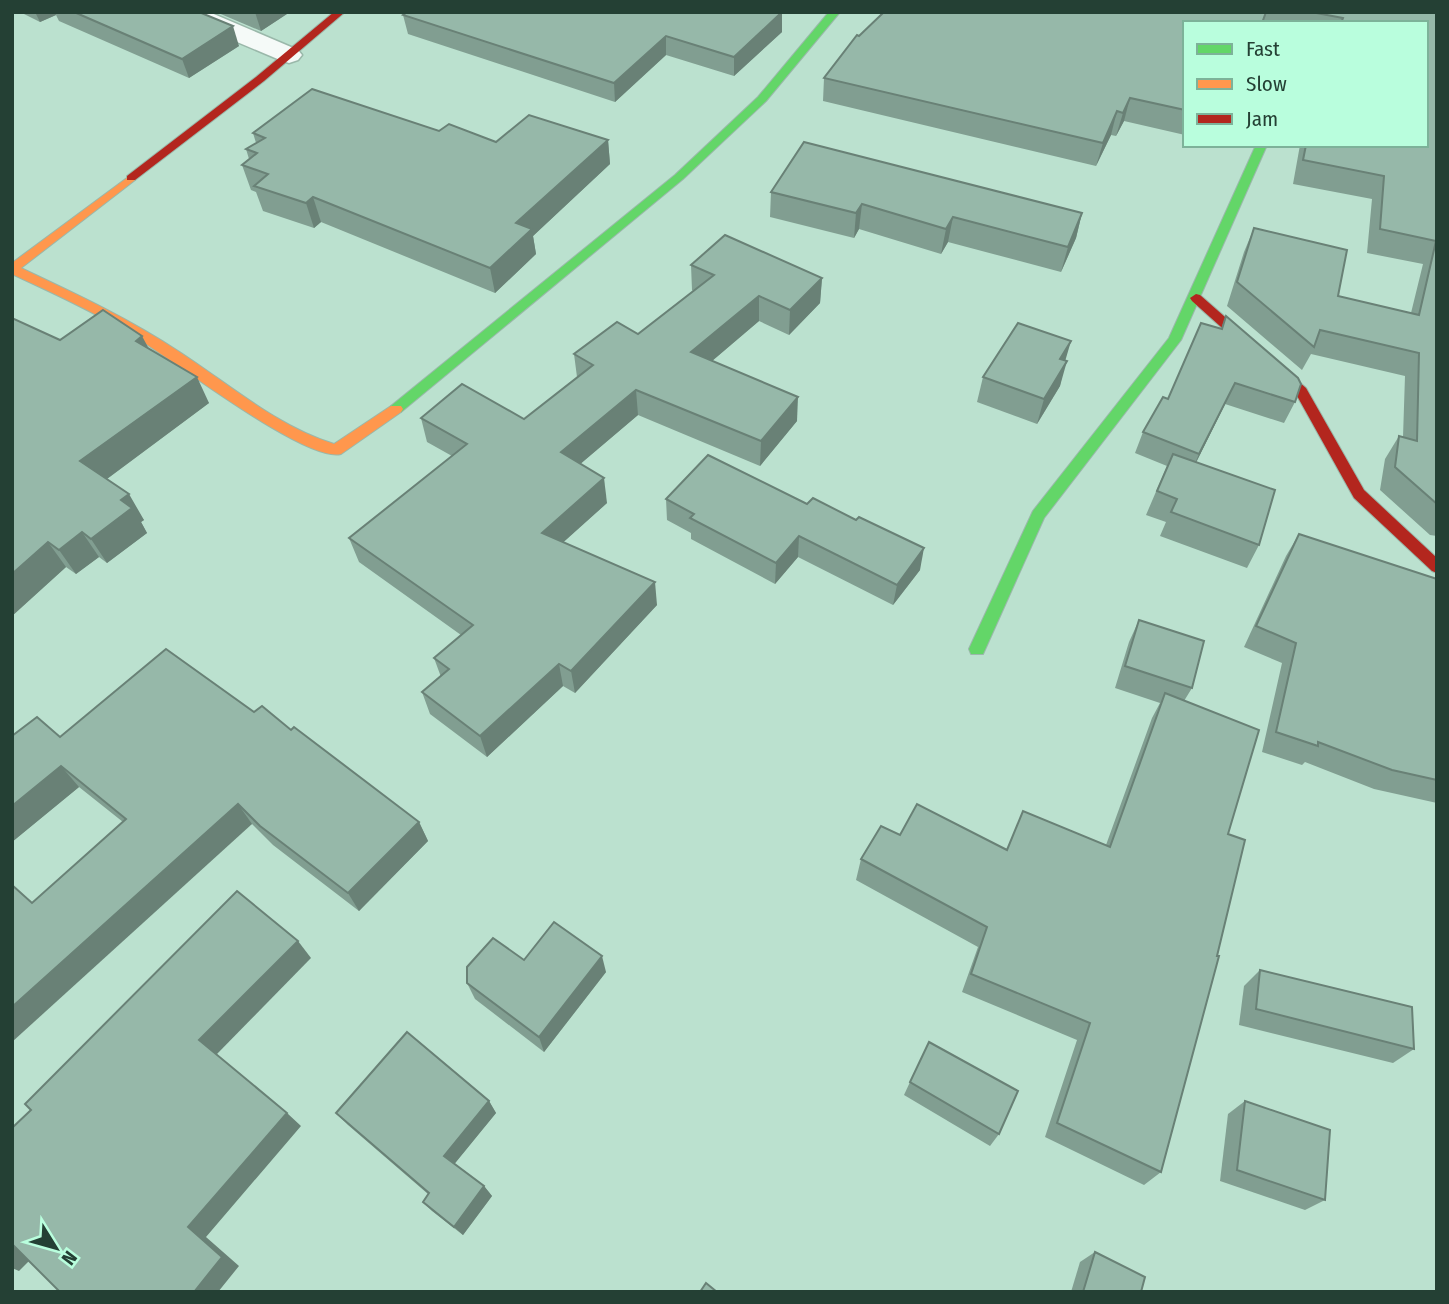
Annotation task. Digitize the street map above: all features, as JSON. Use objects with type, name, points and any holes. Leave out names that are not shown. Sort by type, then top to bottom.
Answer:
[{"type":"street","points":[[187,12],[289,55]]},
{"type":"street","points":[[340,12],[289,55],[12,269],[119,320],[174,354],[218,387],[315,444],[336,450],[380,422],[679,177],[762,99],[835,12]]},
{"type":"street","points":[[976,649],[1038,515],[1175,340],[1261,147]]},
{"type":"street","points":[[1196,298],[1301,391],[1360,494],[1437,567]]},
{"type":"building","points":[[74,12],[199,12],[233,26],[182,59]]},
{"type":"building","points":[[407,12],[782,12],[734,57],[666,36],[614,83],[403,15]]},
{"type":"building","points":[[884,12],[1266,12],[1263,21],[1183,21],[1183,110],[1130,98],[1123,113],[1117,111],[1103,143],[824,78],[857,35]]},
{"type":"building","points":[[1311,12],[1437,12],[1437,504],[1395,467],[1399,436],[1417,441],[1419,353],[1320,330],[1314,347],[1237,282],[1254,228],[1347,250],[1338,296],[1419,315],[1436,241],[1380,229],[1384,176],[1303,160],[1306,147],[1428,147],[1428,21],[1342,21],[1343,18]]},
{"type":"building","points":[[312,89],[439,131],[449,124],[496,142],[529,115],[608,140],[516,223],[532,229],[490,268],[313,197],[306,203],[254,186],[268,174],[242,165],[257,153],[246,149],[265,138],[253,133]]},
{"type":"building","points":[[804,142],[1082,213],[1068,247],[953,217],[946,229],[862,204],[856,213],[771,192]]},
{"type":"building","points":[[725,235],[822,278],[790,310],[759,296],[691,352],[798,397],[761,441],[636,390],[561,452],[604,478],[542,533],[655,582],[571,671],[559,664],[480,736],[422,692],[449,669],[434,658],[473,625],[349,538],[467,444],[421,418],[462,384],[524,419],[593,365],[574,354],[617,322],[638,334],[714,275],[691,265]]},
{"type":"building","points":[[103,310],[142,336],[136,341],[197,377],[80,461],[129,494],[121,500],[132,508],[91,539],[82,532],[59,550],[48,542],[12,574],[12,318],[60,340]]},
{"type":"building","points":[[1226,316],[1298,378],[1301,384],[1295,402],[1235,383],[1199,454],[1143,432],[1163,397],[1168,399],[1201,323],[1222,329]]},
{"type":"building","points":[[1018,323],[1071,341],[1060,359],[1067,361],[1044,399],[983,377]]},
{"type":"building","points":[[1173,454],[1275,490],[1259,545],[1171,512],[1177,499],[1157,491]]},
{"type":"building","points":[[708,455],[807,504],[813,498],[856,520],[859,517],[924,548],[897,585],[799,536],[776,563],[690,518],[694,514],[666,499]]},
{"type":"building","points":[[1299,534],[1437,579],[1437,780],[1392,770],[1318,742],[1318,746],[1276,732],[1296,643],[1256,626]]},
{"type":"building","points":[[1139,620],[1204,641],[1192,688],[1125,666]]},
{"type":"building","points":[[166,649],[254,712],[262,706],[291,730],[294,727],[419,822],[348,893],[260,826],[238,804],[12,1007],[12,885],[32,903],[126,819],[61,766],[12,806],[12,736],[37,717],[60,737]]},
{"type":"building","points":[[1165,693],[1259,730],[1228,834],[1245,840],[1219,956],[1161,1172],[1057,1123],[1090,1023],[971,974],[987,927],[861,859],[881,826],[900,835],[917,804],[1007,850],[1023,811],[1110,847]]},
{"type":"building","points":[[237,891],[298,941],[199,1040],[287,1113],[188,1227],[222,1257],[194,1292],[60,1292],[12,1244],[12,1128],[31,1110],[25,1104]]},
{"type":"building","points":[[554,922],[602,956],[539,1037],[467,983],[467,967],[493,938],[524,960]]},
{"type":"building","points":[[1260,970],[1412,1007],[1414,1049],[1256,1009]]},
{"type":"building","points":[[407,1032],[489,1101],[444,1156],[484,1186],[454,1227],[423,1202],[429,1193],[336,1113]]},
{"type":"building","points":[[929,1042],[1018,1091],[999,1134],[910,1082]]},
{"type":"building","points":[[1245,1101],[1330,1130],[1325,1200],[1237,1170]]},
{"type":"building","points":[[1095,1252],[1145,1277],[1141,1292],[1083,1292]]},
{"type":"building","points":[[706,1283],[717,1292],[700,1292]]},
{"type":"traffic: fast","points":[[396,409],[679,177],[762,99],[835,12]]},
{"type":"traffic: fast","points":[[977,649],[1038,515],[1175,340],[1261,147]]},
{"type":"traffic: slow","points":[[131,178],[12,269],[133,330],[172,353],[273,422],[315,443],[336,450],[396,409]]},
{"type":"traffic: jam","points":[[131,178],[260,79],[340,12]]},
{"type":"traffic: jam","points":[[1196,298],[1301,391],[1359,494],[1437,567]]}]
